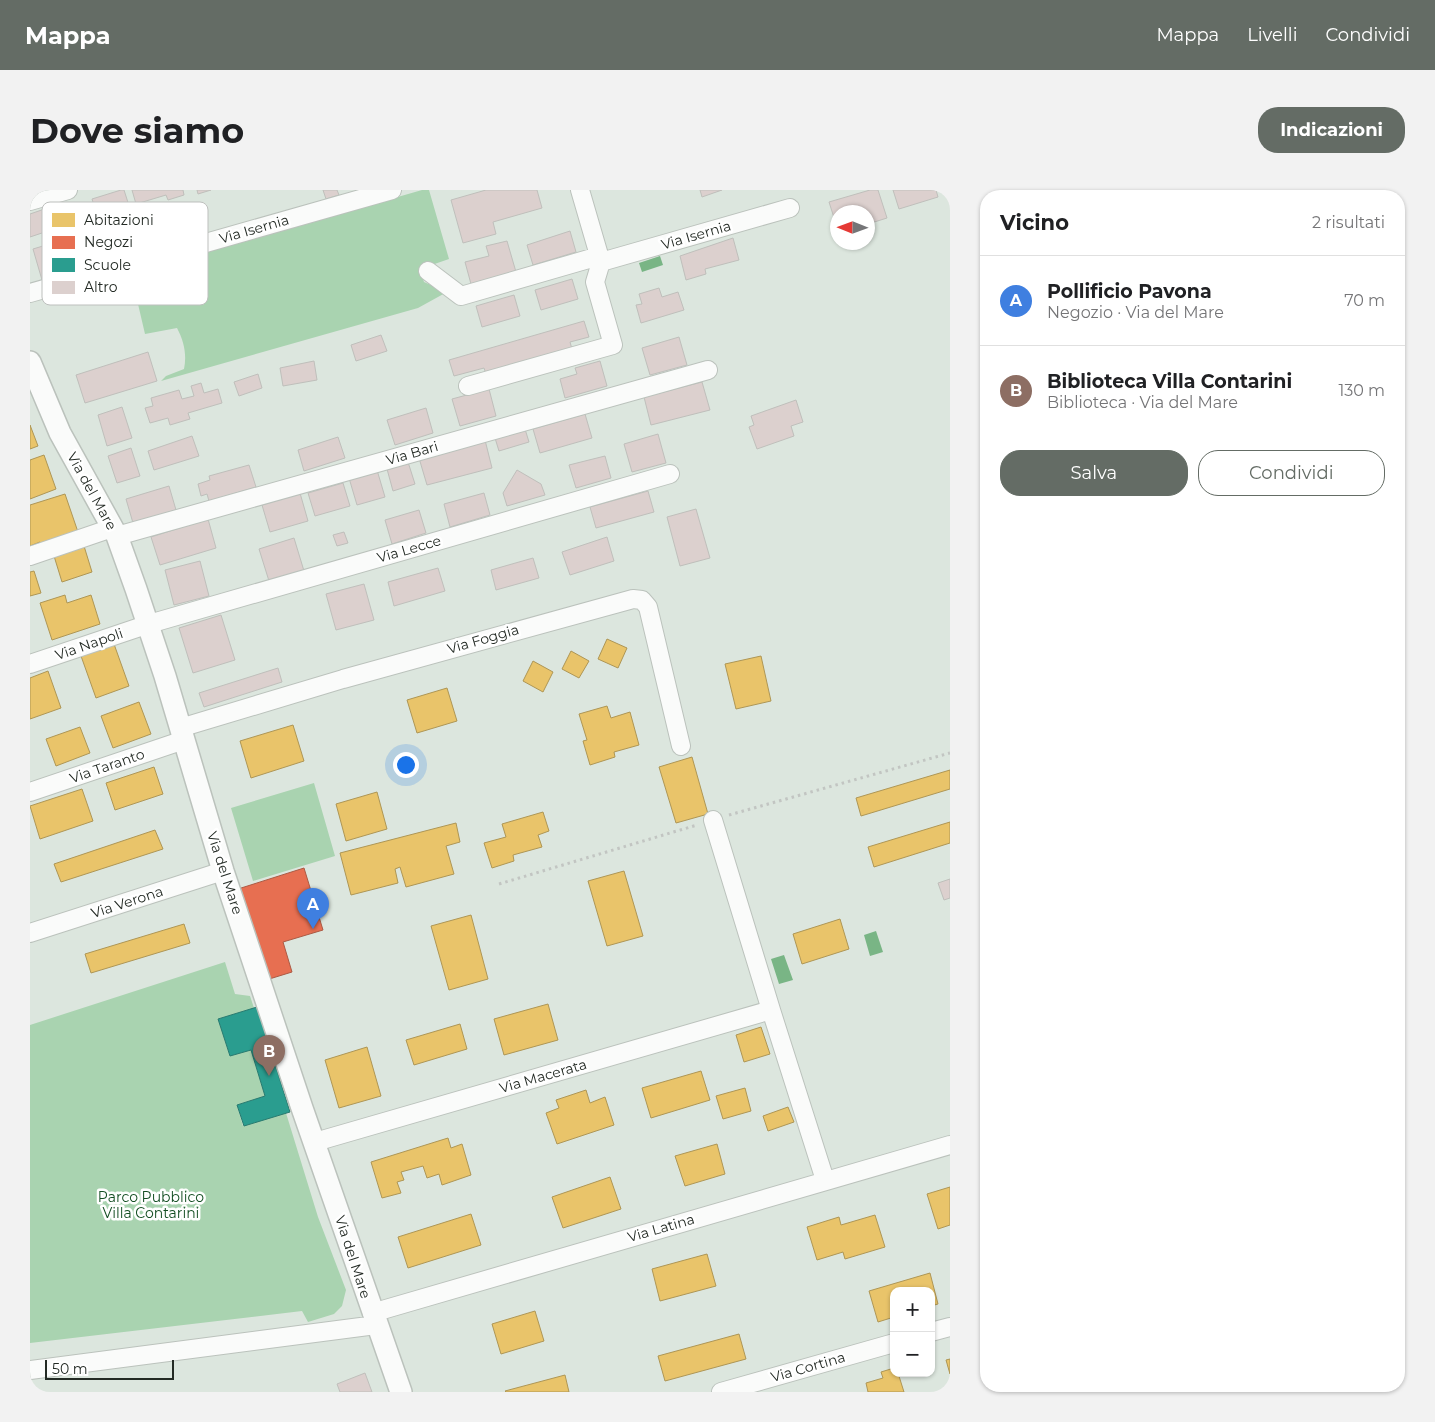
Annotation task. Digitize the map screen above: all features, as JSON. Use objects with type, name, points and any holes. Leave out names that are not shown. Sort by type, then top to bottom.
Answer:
[{"type":"main road","name":"Via del Mare","points":[[30,362],[35,391],[115,532],[148,624],[223,871],[374,1319],[401,1392]]},
{"type":"street","points":[[30,201],[68,190]]},
{"type":"street","name":"Via Isernia","points":[[208,242],[392,190]]},
{"type":"street","points":[[468,386],[613,345],[595,282],[600,259],[580,190]]},
{"type":"street","name":"Via Isernia","points":[[428,271],[461,296],[790,208]]},
{"type":"street","name":"Via Bari","points":[[30,556],[708,370]]},
{"type":"street","name":"Via Lecce","points":[[148,624],[670,474]]},
{"type":"street","name":"Via Foggia","points":[[182,734],[343,679],[633,599],[642,600],[648,606],[681,746]]},
{"type":"street","name":"Via Napoli","points":[[30,664],[148,624]]},
{"type":"street","name":"Via Taranto","points":[[30,792],[182,734]]},
{"type":"street","points":[[713,820],[824,1180]]},
{"type":"street","name":"Via Verona","points":[[30,934],[223,871]]},
{"type":"street","name":"Via Macerata","points":[[315,1142],[771,1010]]},
{"type":"street","name":"Via Latina","points":[[30,1370],[374,1319],[824,1180],[950,1146]]},
{"type":"street","points":[[935,1331],[950,1327]]},
{"type":"street","name":"Via Cortina","points":[[721,1392],[890,1344]]},
{"type":"green space","points":[[422,190],[429,190],[449,259],[420,269],[424,282],[447,292],[418,308],[161,381],[166,376],[184,369],[185,353],[183,343],[177,328],[145,334],[138,305],[208,305],[208,252]]},
{"type":"green space","points":[[314,783],[335,856],[253,881],[231,808]]},
{"type":"green space","name":"Parco Pubblico Villa Contarini","points":[[225,962],[235,994],[250,996],[254,1008],[218,1019],[230,1056],[251,1050],[265,1096],[237,1105],[243,1126],[286,1113],[318,1217],[346,1290],[342,1306],[334,1314],[308,1322],[302,1311],[30,1343],[30,1025]]},
{"type":"shaded area","points":[[660,256],[663,265],[642,272],[639,263]]},
{"type":"shaded area","points":[[876,931],[883,952],[870,956],[864,935]]},
{"type":"shaded area","points":[[784,955],[793,980],[779,984],[771,959]]},
{"type":"building: Abitazioni","points":[[30,425],[38,446],[30,449]]},
{"type":"building: Abitazioni","points":[[44,455],[56,489],[30,499],[30,460]]},
{"type":"building: Abitazioni","points":[[65,494],[79,535],[42,547],[40,542],[30,546],[30,505]]},
{"type":"building: Abitazioni","points":[[84,546],[92,572],[62,582],[54,556]]},
{"type":"building: Abitazioni","points":[[34,571],[41,593],[30,596],[30,572]]},
{"type":"building: Abitazioni","points":[[65,595],[67,603],[91,595],[100,624],[52,640],[40,603]]},
{"type":"building: Abitazioni","points":[[607,639],[627,648],[618,668],[598,659]]},
{"type":"building: Abitazioni","points":[[114,644],[129,686],[96,698],[81,656]]},
{"type":"building: Abitazioni","points":[[571,651],[589,661],[579,678],[562,669]]},
{"type":"building: Abitazioni","points":[[761,656],[771,701],[736,709],[725,664]]},
{"type":"building: Abitazioni","points":[[533,661],[553,672],[543,692],[523,681]]},
{"type":"building: Abitazioni","points":[[48,671],[61,708],[30,719],[30,678]]},
{"type":"building: Abitazioni","points":[[447,688],[457,721],[417,733],[407,700]]},
{"type":"building: Abitazioni","points":[[139,702],[151,734],[113,748],[101,716]]},
{"type":"building: Abitazioni","points":[[607,706],[611,718],[630,712],[639,745],[614,752],[615,757],[590,765],[583,741],[587,740],[579,714]]},
{"type":"building: Abitazioni","points":[[293,725],[304,761],[251,778],[240,741]]},
{"type":"building: Abitazioni","points":[[80,727],[90,753],[56,766],[46,739]]},
{"type":"building: Abitazioni","points":[[692,757],[708,814],[676,823],[659,767]]},
{"type":"building: Abitazioni","points":[[154,767],[163,794],[115,810],[106,783]]},
{"type":"building: Abitazioni","points":[[950,770],[950,789],[861,816],[856,798]]},
{"type":"building: Abitazioni","points":[[82,789],[93,821],[40,839],[30,806]]},
{"type":"building: Abitazioni","points":[[377,792],[387,829],[346,841],[336,804]]},
{"type":"building: Abitazioni","points":[[543,812],[549,831],[538,835],[542,847],[513,855],[514,861],[492,868],[484,843],[506,837],[502,824]]},
{"type":"building: Abitazioni","points":[[950,822],[950,843],[874,867],[868,847]]},
{"type":"building: Abitazioni","points":[[456,823],[460,842],[446,846],[454,874],[406,887],[400,867],[395,869],[398,883],[351,895],[340,853]]},
{"type":"building: Abitazioni","points":[[155,830],[163,849],[61,882],[54,864]]},
{"type":"building: Abitazioni","points":[[624,871],[643,936],[607,946],[588,881]]},
{"type":"building: Abitazioni","points":[[471,915],[488,979],[449,990],[431,926]]},
{"type":"building: Abitazioni","points":[[840,919],[849,949],[802,964],[793,934]]},
{"type":"building: Abitazioni","points":[[184,924],[190,943],[91,973],[85,954]]},
{"type":"building: Abitazioni","points":[[548,1004],[558,1040],[504,1055],[494,1019]]},
{"type":"building: Abitazioni","points":[[460,1024],[467,1049],[414,1065],[406,1040]]},
{"type":"building: Abitazioni","points":[[761,1027],[770,1054],[744,1062],[736,1035]]},
{"type":"building: Abitazioni","points":[[367,1047],[381,1096],[339,1108],[325,1060]]},
{"type":"building: Abitazioni","points":[[701,1071],[710,1100],[651,1118],[642,1088]]},
{"type":"building: Abitazioni","points":[[745,1088],[751,1111],[723,1119],[716,1096]]},
{"type":"building: Abitazioni","points":[[586,1090],[590,1103],[605,1097],[614,1125],[557,1144],[546,1113],[559,1108],[556,1100]]},
{"type":"building: Abitazioni","points":[[788,1107],[794,1122],[768,1131],[763,1116]]},
{"type":"building: Abitazioni","points":[[448,1138],[451,1148],[462,1144],[471,1175],[442,1185],[439,1174],[427,1178],[423,1166],[401,1172],[404,1180],[397,1182],[401,1193],[382,1198],[371,1162]]},
{"type":"building: Abitazioni","points":[[717,1144],[725,1174],[685,1186],[675,1156]]},
{"type":"building: Abitazioni","points":[[610,1177],[621,1209],[563,1228],[552,1197]]},
{"type":"building: Abitazioni","points":[[950,1187],[950,1225],[938,1229],[927,1194]]},
{"type":"building: Abitazioni","points":[[471,1214],[481,1245],[408,1268],[398,1237]]},
{"type":"building: Abitazioni","points":[[875,1215],[885,1247],[845,1259],[843,1252],[817,1260],[807,1227],[839,1217],[841,1225]]},
{"type":"building: Abitazioni","points":[[707,1254],[716,1286],[660,1301],[652,1269]]},
{"type":"building: Abitazioni","points":[[930,1273],[934,1287],[890,1287],[890,1318],[878,1322],[869,1291]]},
{"type":"building: Abitazioni","points":[[935,1292],[938,1304],[935,1305]]},
{"type":"building: Abitazioni","points":[[535,1311],[544,1341],[501,1354],[492,1324]]},
{"type":"building: Abitazioni","points":[[739,1334],[746,1359],[665,1381],[658,1356]]},
{"type":"building: Abitazioni","points":[[950,1359],[950,1374],[946,1360]]},
{"type":"building: Abitazioni","points":[[890,1369],[890,1377],[899,1377],[904,1392],[868,1392],[866,1383],[883,1378],[881,1372]]},
{"type":"building: Abitazioni","points":[[565,1375],[569,1392],[505,1391]]},
{"type":"building: Negozi","points":[[304,868],[323,930],[283,942],[292,972],[266,980],[238,889]]},
{"type":"building: Scuole","points":[[257,1007],[290,1112],[244,1126],[237,1105],[265,1096],[251,1050],[230,1056],[218,1019]]},
{"type":"building: Altro","points":[[124,190],[128,202],[93,202],[92,199]]},
{"type":"building: Altro","points":[[132,190],[183,190],[184,195],[168,200],[166,195],[143,202],[135,202]]},
{"type":"building: Altro","points":[[197,190],[211,190],[198,194]]},
{"type":"building: Altro","points":[[323,190],[337,190],[339,195],[326,199]]},
{"type":"building: Altro","points":[[486,190],[537,190],[542,208],[493,222],[496,234],[463,243],[451,200]]},
{"type":"building: Altro","points":[[700,190],[722,190],[702,197]]},
{"type":"building: Altro","points":[[870,190],[878,190],[887,218],[875,222],[875,205],[830,205],[829,202]]},
{"type":"building: Altro","points":[[893,190],[936,190],[938,197],[899,209]]},
{"type":"building: Altro","points":[[42,210],[42,233],[30,237],[30,214]]},
{"type":"building: Altro","points":[[570,231],[576,252],[533,265],[527,245]]},
{"type":"building: Altro","points":[[733,238],[739,260],[705,269],[706,274],[686,280],[680,256]]},
{"type":"building: Altro","points":[[507,241],[516,272],[471,284],[465,262],[489,256],[486,246]]},
{"type":"building: Altro","points":[[42,246],[42,280],[33,249]]},
{"type":"building: Altro","points":[[572,279],[578,299],[541,310],[535,290]]},
{"type":"building: Altro","points":[[659,288],[662,297],[678,292],[684,310],[641,323],[636,305],[642,304],[639,294]]},
{"type":"building: Altro","points":[[514,295],[520,316],[482,327],[476,306]]},
{"type":"building: Altro","points":[[584,321],[589,337],[570,342],[572,349],[486,374],[484,368],[454,376],[449,360]]},
{"type":"building: Altro","points":[[381,335],[387,351],[356,361],[351,345]]},
{"type":"building: Altro","points":[[679,337],[687,365],[650,375],[642,348]]},
{"type":"building: Altro","points":[[148,352],[157,381],[85,403],[76,375]]},
{"type":"building: Altro","points":[[314,361],[317,380],[283,386],[280,368]]},
{"type":"building: Altro","points":[[600,361],[607,386],[565,398],[560,379],[577,374],[575,368]]},
{"type":"building: Altro","points":[[258,374],[262,388],[239,396],[234,382]]},
{"type":"building: Altro","points":[[702,382],[710,410],[651,425],[644,397]]},
{"type":"building: Altro","points":[[201,383],[204,393],[218,389],[222,403],[188,413],[190,419],[170,425],[168,418],[150,423],[145,408],[153,406],[151,398],[179,390],[182,399],[194,396],[191,386]]},
{"type":"building: Altro","points":[[489,389],[496,416],[460,426],[452,399]]},
{"type":"building: Altro","points":[[796,400],[803,422],[791,426],[794,436],[757,449],[749,427],[754,425],[751,416]]},
{"type":"building: Altro","points":[[122,407],[132,438],[107,446],[98,415]]},
{"type":"building: Altro","points":[[426,408],[433,433],[395,445],[387,420]]},
{"type":"building: Altro","points":[[585,414],[592,438],[540,453],[533,429]]},
{"type":"building: Altro","points":[[525,429],[529,442],[499,451],[495,438]]},
{"type":"building: Altro","points":[[658,434],[666,463],[632,472],[624,444]]},
{"type":"building: Altro","points":[[192,436],[199,456],[154,470],[148,451]]},
{"type":"building: Altro","points":[[338,437],[345,458],[304,471],[298,450]]},
{"type":"building: Altro","points":[[485,440],[492,468],[427,485],[419,458]]},
{"type":"building: Altro","points":[[131,448],[140,476],[117,483],[108,456]]},
{"type":"building: Altro","points":[[605,456],[611,478],[576,488],[569,465]]},
{"type":"building: Altro","points":[[408,462],[415,484],[393,491],[387,469]]},
{"type":"building: Altro","points":[[249,465],[256,487],[209,501],[207,494],[201,496],[198,484],[210,480],[209,476]]},
{"type":"building: Altro","points":[[377,470],[385,497],[357,505],[349,478]]},
{"type":"building: Altro","points":[[517,470],[541,484],[545,495],[507,506],[503,493]]},
{"type":"building: Altro","points":[[343,483],[350,506],[315,516],[308,493]]},
{"type":"building: Altro","points":[[169,486],[176,510],[133,523],[126,499]]},
{"type":"building: Altro","points":[[648,491],[654,512],[596,528],[590,507]]},
{"type":"building: Altro","points":[[300,493],[308,521],[270,532],[262,505]]},
{"type":"building: Altro","points":[[484,493],[490,515],[450,527],[444,504]]},
{"type":"building: Altro","points":[[696,509],[710,558],[680,566],[667,517]]},
{"type":"building: Altro","points":[[419,510],[426,533],[392,544],[385,520]]},
{"type":"building: Altro","points":[[208,519],[216,548],[160,565],[151,537]]},
{"type":"building: Altro","points":[[344,532],[348,543],[337,546],[333,535]]},
{"type":"building: Altro","points":[[607,537],[614,561],[570,575],[562,552]]},
{"type":"building: Altro","points":[[294,538],[304,571],[269,581],[259,549]]},
{"type":"building: Altro","points":[[533,558],[539,578],[496,590],[491,570]]},
{"type":"building: Altro","points":[[200,561],[209,596],[174,605],[165,570]]},
{"type":"building: Altro","points":[[438,568],[445,591],[394,606],[388,582]]},
{"type":"building: Altro","points":[[364,584],[374,620],[336,630],[326,594]]},
{"type":"building: Altro","points":[[221,615],[235,660],[193,673],[179,628]]},
{"type":"building: Altro","points":[[278,668],[282,682],[204,707],[199,693]]},
{"type":"building: Altro","points":[[950,879],[950,898],[944,900],[938,883]]},
{"type":"building: Altro","points":[[365,1373],[372,1392],[340,1392],[337,1384]]},
{"type":"place","name":"Pollificio Pavona","points":[[313,929]]},
{"type":"place","name":"Biblioteca Villa Contarini","points":[[269,1076]]}]
